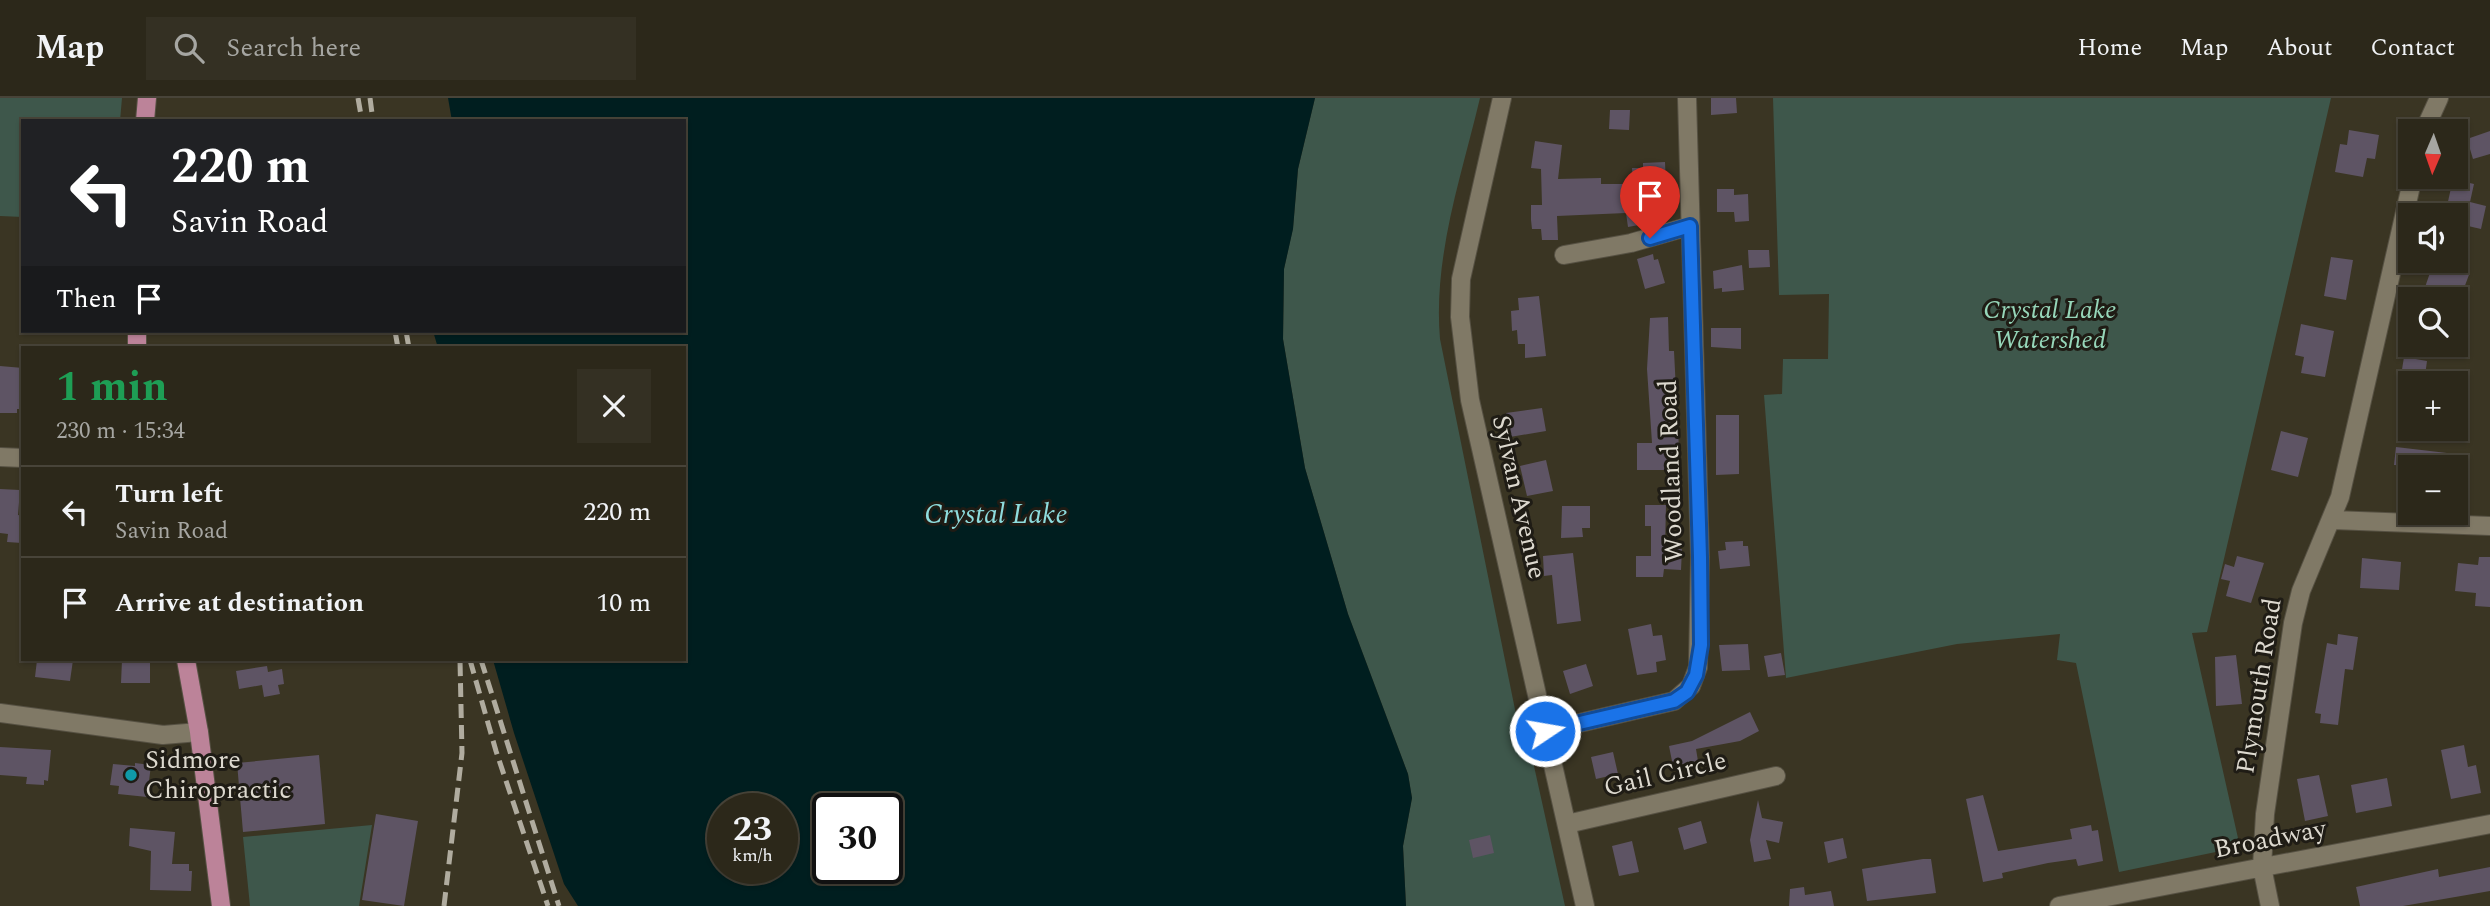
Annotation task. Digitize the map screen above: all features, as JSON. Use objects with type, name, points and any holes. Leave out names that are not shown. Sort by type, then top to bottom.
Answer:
[{"type":"main road","points":[[145,119],[147,98]]},
{"type":"main road","points":[[186,661],[199,732],[221,906]]},
{"type":"street","name":"Sylvan Avenue","points":[[1502,98],[1462,267],[1460,317],[1469,400],[1585,906]]},
{"type":"street","name":"Woodland Road","points":[[1545,731],[1674,701],[1687,692],[1696,675],[1701,645],[1700,569],[1687,98]]},
{"type":"street","points":[[2429,119],[2439,98]]},
{"type":"street","name":"Plymouth Road","points":[[2270,906],[2262,867],[2265,814],[2293,623],[2301,591],[2333,520],[2410,189]]},
{"type":"street","points":[[1564,255],[1631,243],[1690,226]]},
{"type":"street","points":[[0,457],[21,458]]},
{"type":"street","points":[[2333,520],[2490,526]]},
{"type":"street","points":[[0,713],[163,735],[199,732]]},
{"type":"street","name":"Gail Circle","points":[[1567,824],[1776,776]]},
{"type":"street","name":"Broadway","points":[[2059,906],[2490,824]]},
{"type":"green space","points":[[0,98],[122,98],[120,119],[21,119],[21,217],[0,216]]},
{"type":"green space","points":[[1315,98],[1480,98],[1445,248],[1439,308],[1440,339],[1523,749],[1530,748],[1565,906],[1406,906],[1403,846],[1412,798],[1408,774],[1348,614],[1305,468],[1283,339],[1284,269],[1293,228],[1298,169]]},
{"type":"green space","name":"Crystal Lake Watershed","points":[[1773,98],[2331,98],[2207,632],[2192,633],[2240,847],[2119,872],[2076,663],[2057,660],[2060,634],[1957,644],[1786,678],[1764,395],[1782,394],[1783,359],[1828,359],[1829,294],[1779,295]]},
{"type":"green space","points":[[372,825],[359,906],[250,906],[243,837]]},
{"type":"water","name":"Crystal Lake","points":[[448,98],[1315,98],[1298,169],[1293,229],[1284,269],[1283,339],[1305,468],[1348,614],[1408,774],[1412,798],[1403,846],[1406,906],[578,906],[564,884],[493,661],[686,661],[686,346],[437,346],[434,333],[686,333],[686,119],[452,119]]},
{"type":"building","points":[[1711,98],[1736,98],[1737,113],[1711,115]]},
{"type":"building","points":[[1610,110],[1630,110],[1629,130],[1609,129]]},
{"type":"building","points":[[2349,130],[2379,135],[2375,159],[2367,158],[2363,177],[2335,172],[2340,144],[2347,145]]},
{"type":"building","points":[[2490,131],[2490,154],[2473,159],[2468,139]]},
{"type":"building","points":[[1535,141],[1562,145],[1558,179],[1601,178],[1601,184],[1633,184],[1632,168],[1643,168],[1643,163],[1665,162],[1666,185],[1636,187],[1644,224],[1628,227],[1626,213],[1557,216],[1558,240],[1542,240],[1541,229],[1532,229],[1531,220],[1531,205],[1542,205],[1541,169],[1531,168]]},
{"type":"building","points":[[2468,183],[2474,184],[2470,202],[2486,206],[2481,229],[2468,226],[2468,203],[2448,203],[2451,189],[2468,189]]},
{"type":"building","points":[[1717,189],[1734,189],[1734,195],[1748,194],[1749,221],[1735,222],[1734,212],[1717,212]]},
{"type":"building","points":[[1748,250],[1769,250],[1770,267],[1749,268]]},
{"type":"building","points":[[1653,254],[1654,260],[1658,259],[1665,283],[1645,289],[1637,259]]},
{"type":"building","points":[[2331,257],[2353,260],[2346,300],[2324,296]]},
{"type":"building","points":[[1742,265],[1744,290],[1722,292],[1722,288],[1714,289],[1713,271]]},
{"type":"building","points":[[2470,272],[2464,287],[2425,287],[2430,273]]},
{"type":"building","points":[[1539,296],[1546,356],[1525,358],[1525,344],[1518,344],[1517,330],[1512,331],[1511,311],[1519,310],[1518,298]]},
{"type":"building","points":[[1668,317],[1669,351],[1674,351],[1680,470],[1637,470],[1637,443],[1652,443],[1647,369],[1650,318]]},
{"type":"building","points":[[2301,324],[2334,331],[2325,377],[2301,373],[2304,357],[2295,355]]},
{"type":"building","points":[[1711,328],[1741,328],[1741,349],[1711,347]]},
{"type":"building","points":[[2404,357],[2427,361],[2426,371],[2402,371]]},
{"type":"building","points":[[0,366],[21,368],[21,409],[17,409],[17,413],[0,413]]},
{"type":"building","points":[[1542,408],[1546,431],[1510,437],[1506,413]]},
{"type":"building","points":[[1716,415],[1739,415],[1739,474],[1716,475]]},
{"type":"building","points":[[2281,431],[2308,438],[2298,477],[2271,470]]},
{"type":"building","points":[[2396,447],[2447,453],[2398,455],[2398,465],[2394,465]]},
{"type":"building","points":[[1546,460],[1553,491],[1527,496],[1520,466]]},
{"type":"building","points":[[0,489],[20,490],[18,515],[21,516],[21,543],[7,542],[8,534],[0,533]]},
{"type":"building","points":[[1645,505],[1666,505],[1665,549],[1682,549],[1681,570],[1664,569],[1663,577],[1636,577],[1636,556],[1651,556],[1651,526],[1645,526]]},
{"type":"building","points":[[1562,506],[1590,506],[1590,528],[1582,528],[1583,537],[1561,538]]},
{"type":"building","points":[[1743,541],[1743,546],[1748,546],[1750,566],[1720,569],[1718,551],[1726,550],[1725,542]]},
{"type":"building","points":[[1573,553],[1581,621],[1557,624],[1552,575],[1544,576],[1543,556]]},
{"type":"building","points":[[2237,556],[2264,563],[2251,603],[2226,596],[2230,581],[2221,579],[2225,564],[2234,567]]},
{"type":"building","points":[[2479,557],[2490,557],[2490,607],[2475,606],[2476,593],[2455,591],[2458,563],[2478,565]]},
{"type":"building","points":[[2362,558],[2401,562],[2399,590],[2360,588]]},
{"type":"building","points":[[1651,624],[1653,636],[1662,635],[1666,660],[1656,662],[1657,672],[1637,675],[1628,629]]},
{"type":"building","points":[[2338,634],[2358,637],[2353,670],[2345,669],[2338,725],[2320,723],[2321,714],[2315,713],[2327,643],[2337,645]]},
{"type":"building","points":[[1748,644],[1750,670],[1722,671],[1719,645]]},
{"type":"building","points":[[1781,653],[1785,675],[1768,677],[1764,656]]},
{"type":"building","points":[[2236,655],[2242,704],[2216,706],[2215,657]]},
{"type":"building","points":[[37,661],[73,661],[70,681],[35,677]]},
{"type":"building","points":[[122,661],[150,661],[150,683],[121,683]]},
{"type":"building","points":[[1586,664],[1593,686],[1570,694],[1563,671]]},
{"type":"building","points":[[267,666],[268,672],[282,669],[284,684],[278,685],[280,694],[264,697],[262,685],[239,689],[236,671]]},
{"type":"building","points":[[1750,712],[1759,731],[1740,741],[1696,749],[1698,761],[1673,766],[1669,746],[1692,741]]},
{"type":"building","points":[[2464,745],[2468,767],[2476,765],[2481,793],[2451,799],[2441,750]]},
{"type":"building","points":[[0,747],[51,750],[48,781],[44,780],[44,785],[26,784],[27,777],[0,775]]},
{"type":"building","points":[[1613,752],[1618,774],[1596,779],[1591,757]]},
{"type":"building","points":[[319,755],[325,824],[243,832],[237,763]]},
{"type":"building","name":"Sidmore Chiropractic","points":[[135,763],[151,765],[147,797],[118,794],[119,786],[110,785],[113,764],[135,766]]},
{"type":"building","points":[[2319,775],[2328,816],[2305,821],[2297,779]]},
{"type":"building","points":[[2387,778],[2392,806],[2356,813],[2351,785]]},
{"type":"building","points":[[1983,795],[1998,851],[2072,839],[2070,829],[2091,825],[2092,831],[2098,830],[2103,861],[2078,866],[2076,859],[2048,863],[2002,873],[2003,878],[1983,882],[1966,799]]},
{"type":"building","points":[[1758,800],[1762,818],[1783,822],[1779,843],[1766,840],[1771,859],[1754,862],[1750,840]]},
{"type":"building","points":[[376,814],[418,821],[404,906],[362,900]]},
{"type":"building","points":[[1701,821],[1707,843],[1684,850],[1678,828]]},
{"type":"building","points":[[130,828],[175,832],[172,864],[189,864],[189,871],[192,871],[191,891],[150,890],[151,851],[129,846]]},
{"type":"building","points":[[1490,835],[1494,853],[1473,858],[1469,840]]},
{"type":"building","points":[[1843,838],[1847,858],[1828,863],[1824,842]]},
{"type":"building","points":[[1632,841],[1639,872],[1619,876],[1612,846]]},
{"type":"building","points":[[1931,859],[1936,893],[1867,901],[1862,869]]},
{"type":"building","points":[[2490,867],[2490,891],[2403,906],[2360,906],[2356,887],[2438,869],[2439,877]]},
{"type":"building","points":[[1804,887],[1805,895],[1831,891],[1834,906],[1789,906],[1790,889]]},
{"type":"railway","points":[[358,98],[362,119]]},
{"type":"railway","points":[[370,98],[373,119]]},
{"type":"railway","points":[[395,333],[398,346]]},
{"type":"railway","points":[[406,333],[409,346]]},
{"type":"railway","points":[[444,906],[462,753],[460,661]]},
{"type":"railway","points":[[470,661],[496,751],[548,906]]},
{"type":"railway","points":[[481,661],[559,906]]},
{"type":"place","name":"Sidmore Chiropractic","points":[[131,775]]},
{"type":"route","points":[[1545,731],[1674,701],[1687,692],[1700,661],[1700,557],[1690,226],[1650,238]]}]
